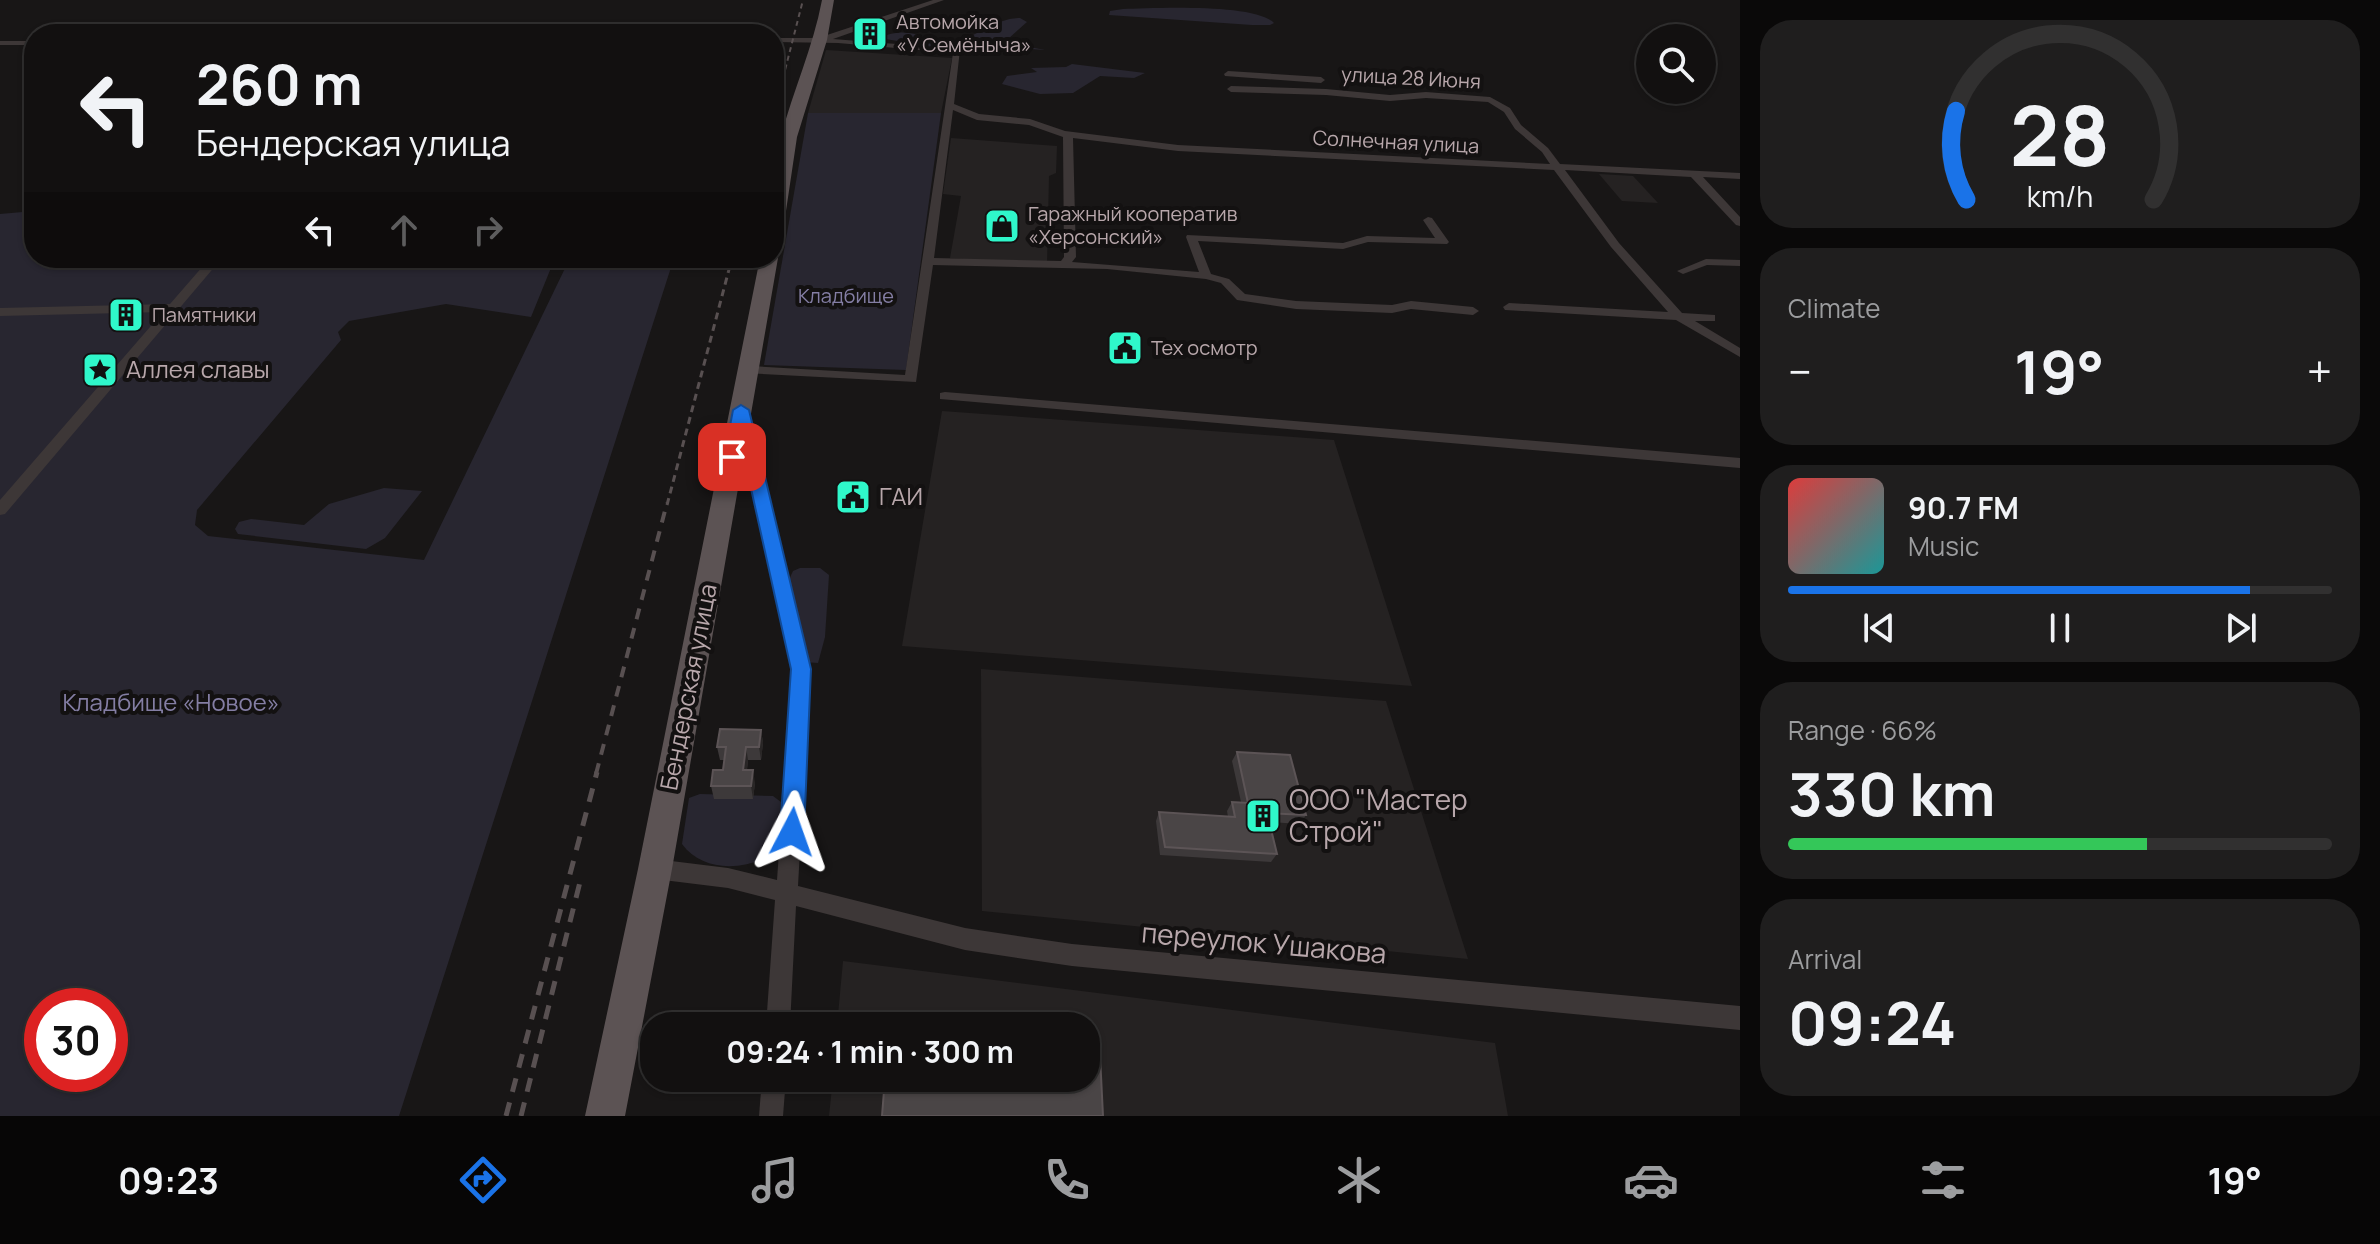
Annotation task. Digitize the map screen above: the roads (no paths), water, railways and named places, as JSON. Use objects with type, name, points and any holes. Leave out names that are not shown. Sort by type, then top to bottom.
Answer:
[{"type":"main road","points":[[784,168],[789,137],[821,40],[828,0]]},
{"type":"main road","name":"Бендерская улица","points":[[605,1116],[655,869],[767,268]]},
{"type":"street","points":[[821,40],[940,0]]},
{"type":"street","points":[[750,370],[911,379],[957,51],[784,40]]},
{"type":"street","points":[[0,43],[24,43]]},
{"type":"street","points":[[1228,74],[1321,80]]},
{"type":"street","name":"улица 28 Июня","points":[[1231,89],[1490,100],[1507,110],[1518,127],[1545,150],[1615,245],[1678,316]]},
{"type":"street","name":"Солнечная улица","points":[[948,105],[977,117],[1030,122],[1068,134],[1231,151],[1740,176]]},
{"type":"street","points":[[1065,264],[1070,257],[1068,134]]},
{"type":"street","points":[[1695,175],[1740,223]]},
{"type":"street","points":[[1206,276],[1191,237],[1343,246],[1367,239],[1443,242],[1428,220]]},
{"type":"street","points":[[928,261],[1065,264],[1206,276],[1225,281],[1241,297],[1296,305],[1392,309],[1411,305],[1473,311]]},
{"type":"street","points":[[1683,271],[1706,262],[1740,263]]},
{"type":"street","points":[[0,510],[207,268]]},
{"type":"street","points":[[1509,307],[1711,318]]},
{"type":"street","points":[[0,312],[171,308]]},
{"type":"street","points":[[1678,316],[1740,353]]},
{"type":"street","points":[[945,396],[1740,463]]},
{"type":"street","points":[[741,410],[801,669],[779,1012]]},
{"type":"street","name":"переулок Ушакова","points":[[655,869],[728,878],[965,939],[1072,955],[1740,1018]]},
{"type":"street","points":[[771,1116],[773,1092]]},
{"type":"railway","points":[[784,74],[803,0]]},
{"type":"railway","points":[[667,505],[729,268]]},
{"type":"railway","points":[[596,774],[667,503]]},
{"type":"railway","points":[[506,1116],[597,772]]},
{"type":"railway","points":[[521,1116],[582,874]]},
{"type":"place","name":"Автомойка «У Семёныча»","points":[[870,34]]},
{"type":"place","name":"Гаражный кооператив «Херсонский»","points":[[1002,226]]},
{"type":"place","name":"Памятники","points":[[126,315]]},
{"type":"place","name":"Тех осмотр","points":[[1125,348]]},
{"type":"place","name":"Аллея славы","points":[[100,370]]},
{"type":"place","name":"ГАИ","points":[[853,497]]},
{"type":"place","name":"ООО \"Мастер Строй\"","points":[[1263,816]]},
{"type":"park label","name":"Кладбище","points":[[846,296]]},
{"type":"park label","name":"Кладбище «Новое»","points":[[171,703]]}]
